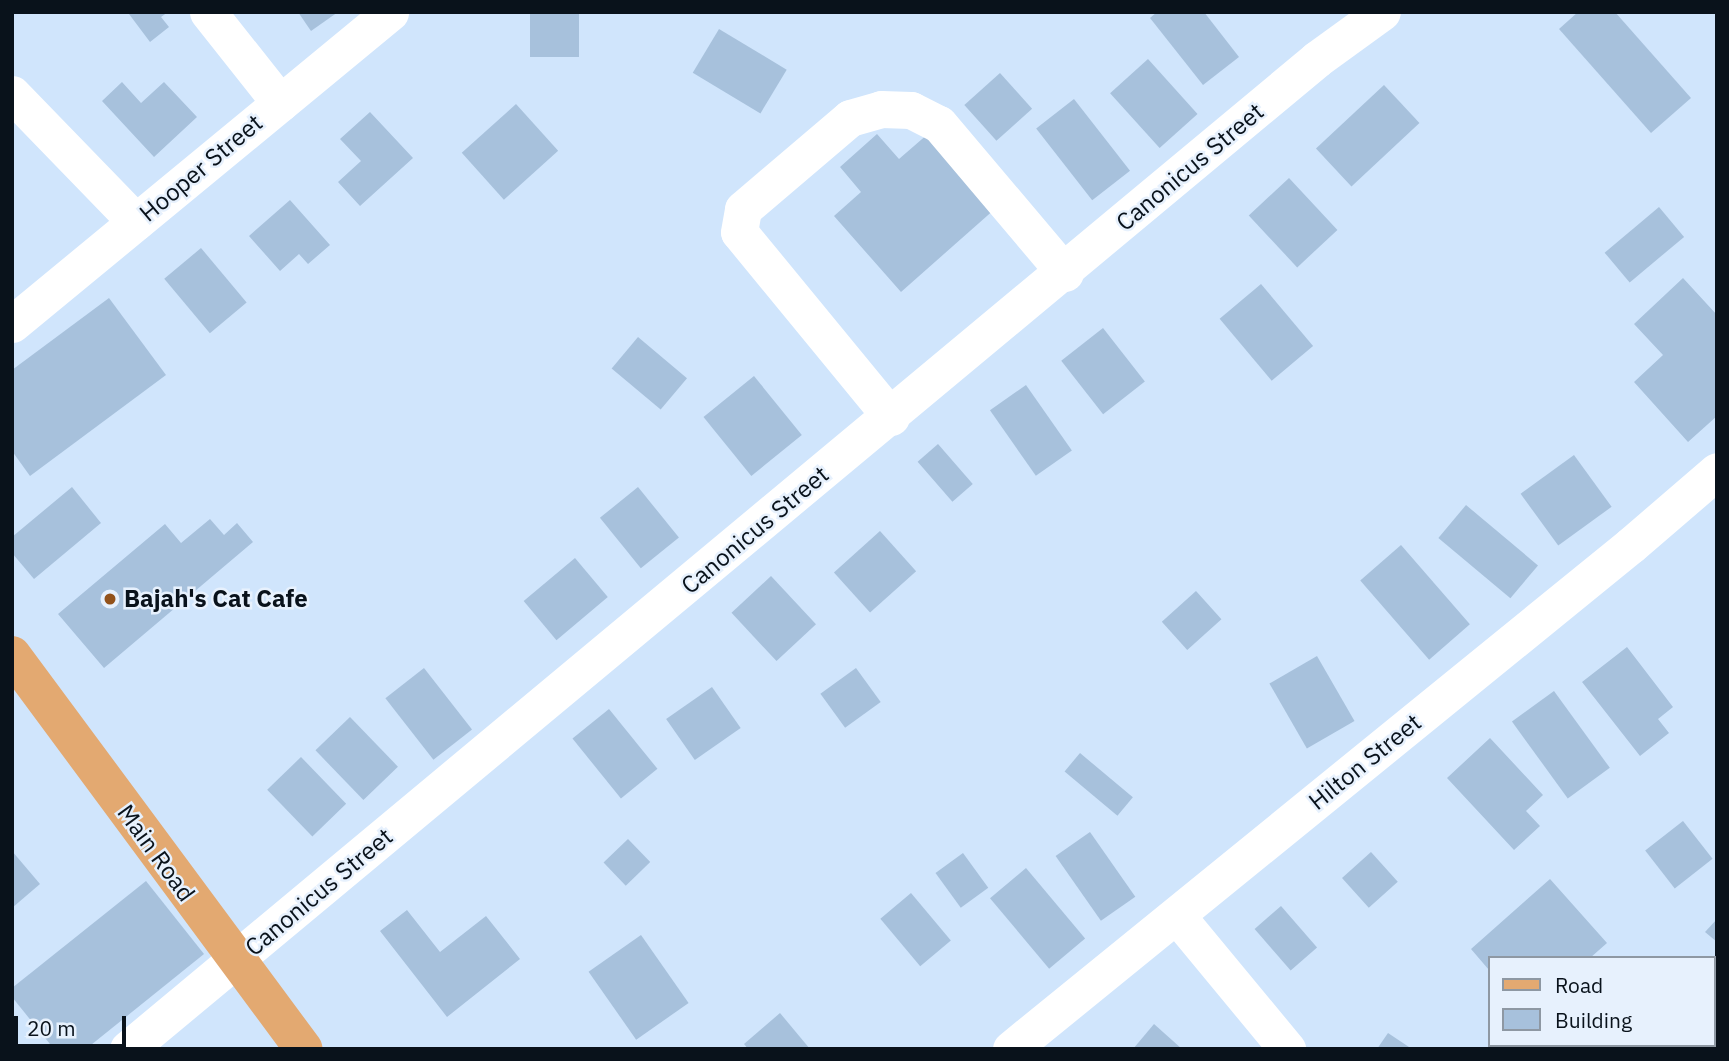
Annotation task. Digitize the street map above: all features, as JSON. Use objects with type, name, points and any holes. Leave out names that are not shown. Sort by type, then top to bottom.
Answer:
[{"type":"main road","name":"Main Road","points":[[12,655],[236,961],[304,1049]]},
{"type":"street","points":[[208,12],[280,103]]},
{"type":"street","name":"Hooper Street","points":[[12,324],[390,12]]},
{"type":"street","name":"Canonicus Street","points":[[128,1049],[891,418],[1317,59],[1382,12]]},
{"type":"street","points":[[12,94],[136,222]]},
{"type":"street","points":[[891,418],[739,232],[743,209],[850,118],[881,109],[911,110],[939,124],[1065,273]]},
{"type":"street","name":"Hilton Street","points":[[1011,1049],[1177,916],[1717,471]]},
{"type":"street","points":[[1177,916],[1287,1049]]},
{"type":"building","points":[[168,12],[161,17],[169,27],[150,42],[129,14]]},
{"type":"building","points":[[298,12],[338,12],[311,31]]},
{"type":"building","points":[[530,12],[579,12],[579,57],[530,57]]},
{"type":"building","points":[[1157,12],[1204,12],[1239,57],[1203,85],[1150,18]]},
{"type":"building","points":[[1578,12],[1615,12],[1691,98],[1651,133],[1559,29]]},
{"type":"building","points":[[719,29],[787,70],[760,113],[693,73]]},
{"type":"building","points":[[1148,59],[1198,114],[1160,148],[1110,93]]},
{"type":"building","points":[[1000,73],[1032,109],[996,141],[964,105]]},
{"type":"building","points":[[122,82],[141,103],[164,82],[197,117],[154,157],[102,101]]},
{"type":"building","points":[[1384,85],[1419,123],[1351,186],[1316,148]]},
{"type":"building","points":[[1074,99],[1130,171],[1092,200],[1036,129]]},
{"type":"building","points":[[516,104],[558,151],[504,200],[462,153]]},
{"type":"building","points":[[370,112],[413,158],[360,206],[338,182],[361,161],[340,139]]},
{"type":"building","points":[[929,133],[996,208],[901,292],[834,216],[861,192],[840,167],[877,134],[899,159]]},
{"type":"building","points":[[1289,178],[1337,230],[1297,267],[1249,216]]},
{"type":"building","points":[[290,200],[330,245],[308,264],[299,254],[280,271],[249,236]]},
{"type":"building","points":[[1659,207],[1684,237],[1630,283],[1605,253]]},
{"type":"building","points":[[201,248],[247,302],[210,333],[164,279]]},
{"type":"building","points":[[1683,278],[1717,315],[1717,416],[1688,442],[1634,382],[1663,355],[1634,324]]},
{"type":"building","points":[[1261,284],[1313,346],[1272,381],[1220,319]]},
{"type":"building","points":[[109,298],[166,375],[30,476],[12,451],[12,370]]},
{"type":"building","points":[[1103,328],[1145,382],[1103,414],[1061,361]]},
{"type":"building","points":[[638,337],[687,378],[661,410],[612,368]]},
{"type":"building","points":[[754,376],[802,435],[751,476],[703,417]]},
{"type":"building","points":[[1026,385],[1072,451],[1036,476],[990,410]]},
{"type":"building","points":[[938,444],[973,484],[952,502],[918,462]]},
{"type":"building","points":[[1574,455],[1612,507],[1558,546],[1521,494]]},
{"type":"building","points":[[72,487],[101,523],[34,579],[12,553],[12,537]]},
{"type":"building","points":[[638,487],[679,538],[641,568],[600,518]]},
{"type":"building","points":[[1466,505],[1538,565],[1510,598],[1438,538]]},
{"type":"building","points":[[210,519],[224,535],[237,523],[253,542],[104,668],[58,614],[165,524],[181,543]]},
{"type":"building","points":[[880,531],[916,571],[870,613],[834,572]]},
{"type":"building","points":[[1401,545],[1470,624],[1429,660],[1360,580]]},
{"type":"building","points":[[575,558],[608,597],[556,640],[524,601]]},
{"type":"building","points":[[771,576],[816,624],[777,661],[732,613]]},
{"type":"building","points":[[1196,591],[1221,619],[1187,650],[1162,622]]},
{"type":"building","points":[[1627,647],[1673,707],[1658,719],[1669,733],[1640,756],[1582,682]]},
{"type":"building","points":[[1317,656],[1354,721],[1307,748],[1269,684]]},
{"type":"building","points":[[424,668],[472,729],[433,760],[385,698]]},
{"type":"building","points":[[856,668],[881,702],[845,728],[820,694]]},
{"type":"building","points":[[712,687],[741,728],[695,760],[666,719]]},
{"type":"building","points":[[1554,691],[1610,768],[1568,798],[1512,722]]},
{"type":"building","points":[[609,709],[657,769],[621,798],[572,739]]},
{"type":"building","points":[[350,717],[398,767],[363,800],[315,750]]},
{"type":"building","points":[[1490,738],[1543,795],[1526,811],[1540,826],[1514,850],[1447,778]]},
{"type":"building","points":[[1080,753],[1133,797],[1117,816],[1065,771]]},
{"type":"building","points":[[301,757],[346,804],[312,836],[267,790]]},
{"type":"building","points":[[1683,821],[1713,859],[1675,888],[1645,851]]},
{"type":"building","points":[[1090,832],[1135,897],[1101,921],[1056,856]]},
{"type":"building","points":[[628,839],[650,862],[626,886],[604,863]]},
{"type":"building","points":[[12,851],[40,884],[12,908]]},
{"type":"building","points":[[1371,852],[1398,882],[1369,908],[1342,878]]},
{"type":"building","points":[[963,853],[988,888],[961,908],[935,873]]},
{"type":"building","points":[[1026,868],[1085,938],[1049,969],[990,898]]},
{"type":"building","points":[[1550,879],[1607,943],[1592,956],[1488,956],[1488,969],[1471,949]]},
{"type":"building","points":[[146,881],[204,954],[86,1049],[54,1049],[12,997],[12,988]]},
{"type":"building","points":[[911,893],[951,940],[920,966],[880,919]]},
{"type":"building","points":[[1281,906],[1317,948],[1291,970],[1255,929]]},
{"type":"building","points":[[407,910],[440,952],[486,916],[520,959],[447,1017],[380,931]]},
{"type":"building","points":[[1717,919],[1717,942],[1705,932]]},
{"type":"building","points":[[641,935],[689,1003],[636,1040],[589,972]]},
{"type":"building","points":[[780,1013],[810,1049],[748,1049],[744,1044]]},
{"type":"building","points":[[1154,1024],[1182,1049],[1133,1049]]},
{"type":"building","points":[[1388,1033],[1412,1049],[1377,1049]]},
{"type":"place","name":"Bajah's Cat Cafe","points":[[110,599]]}]
